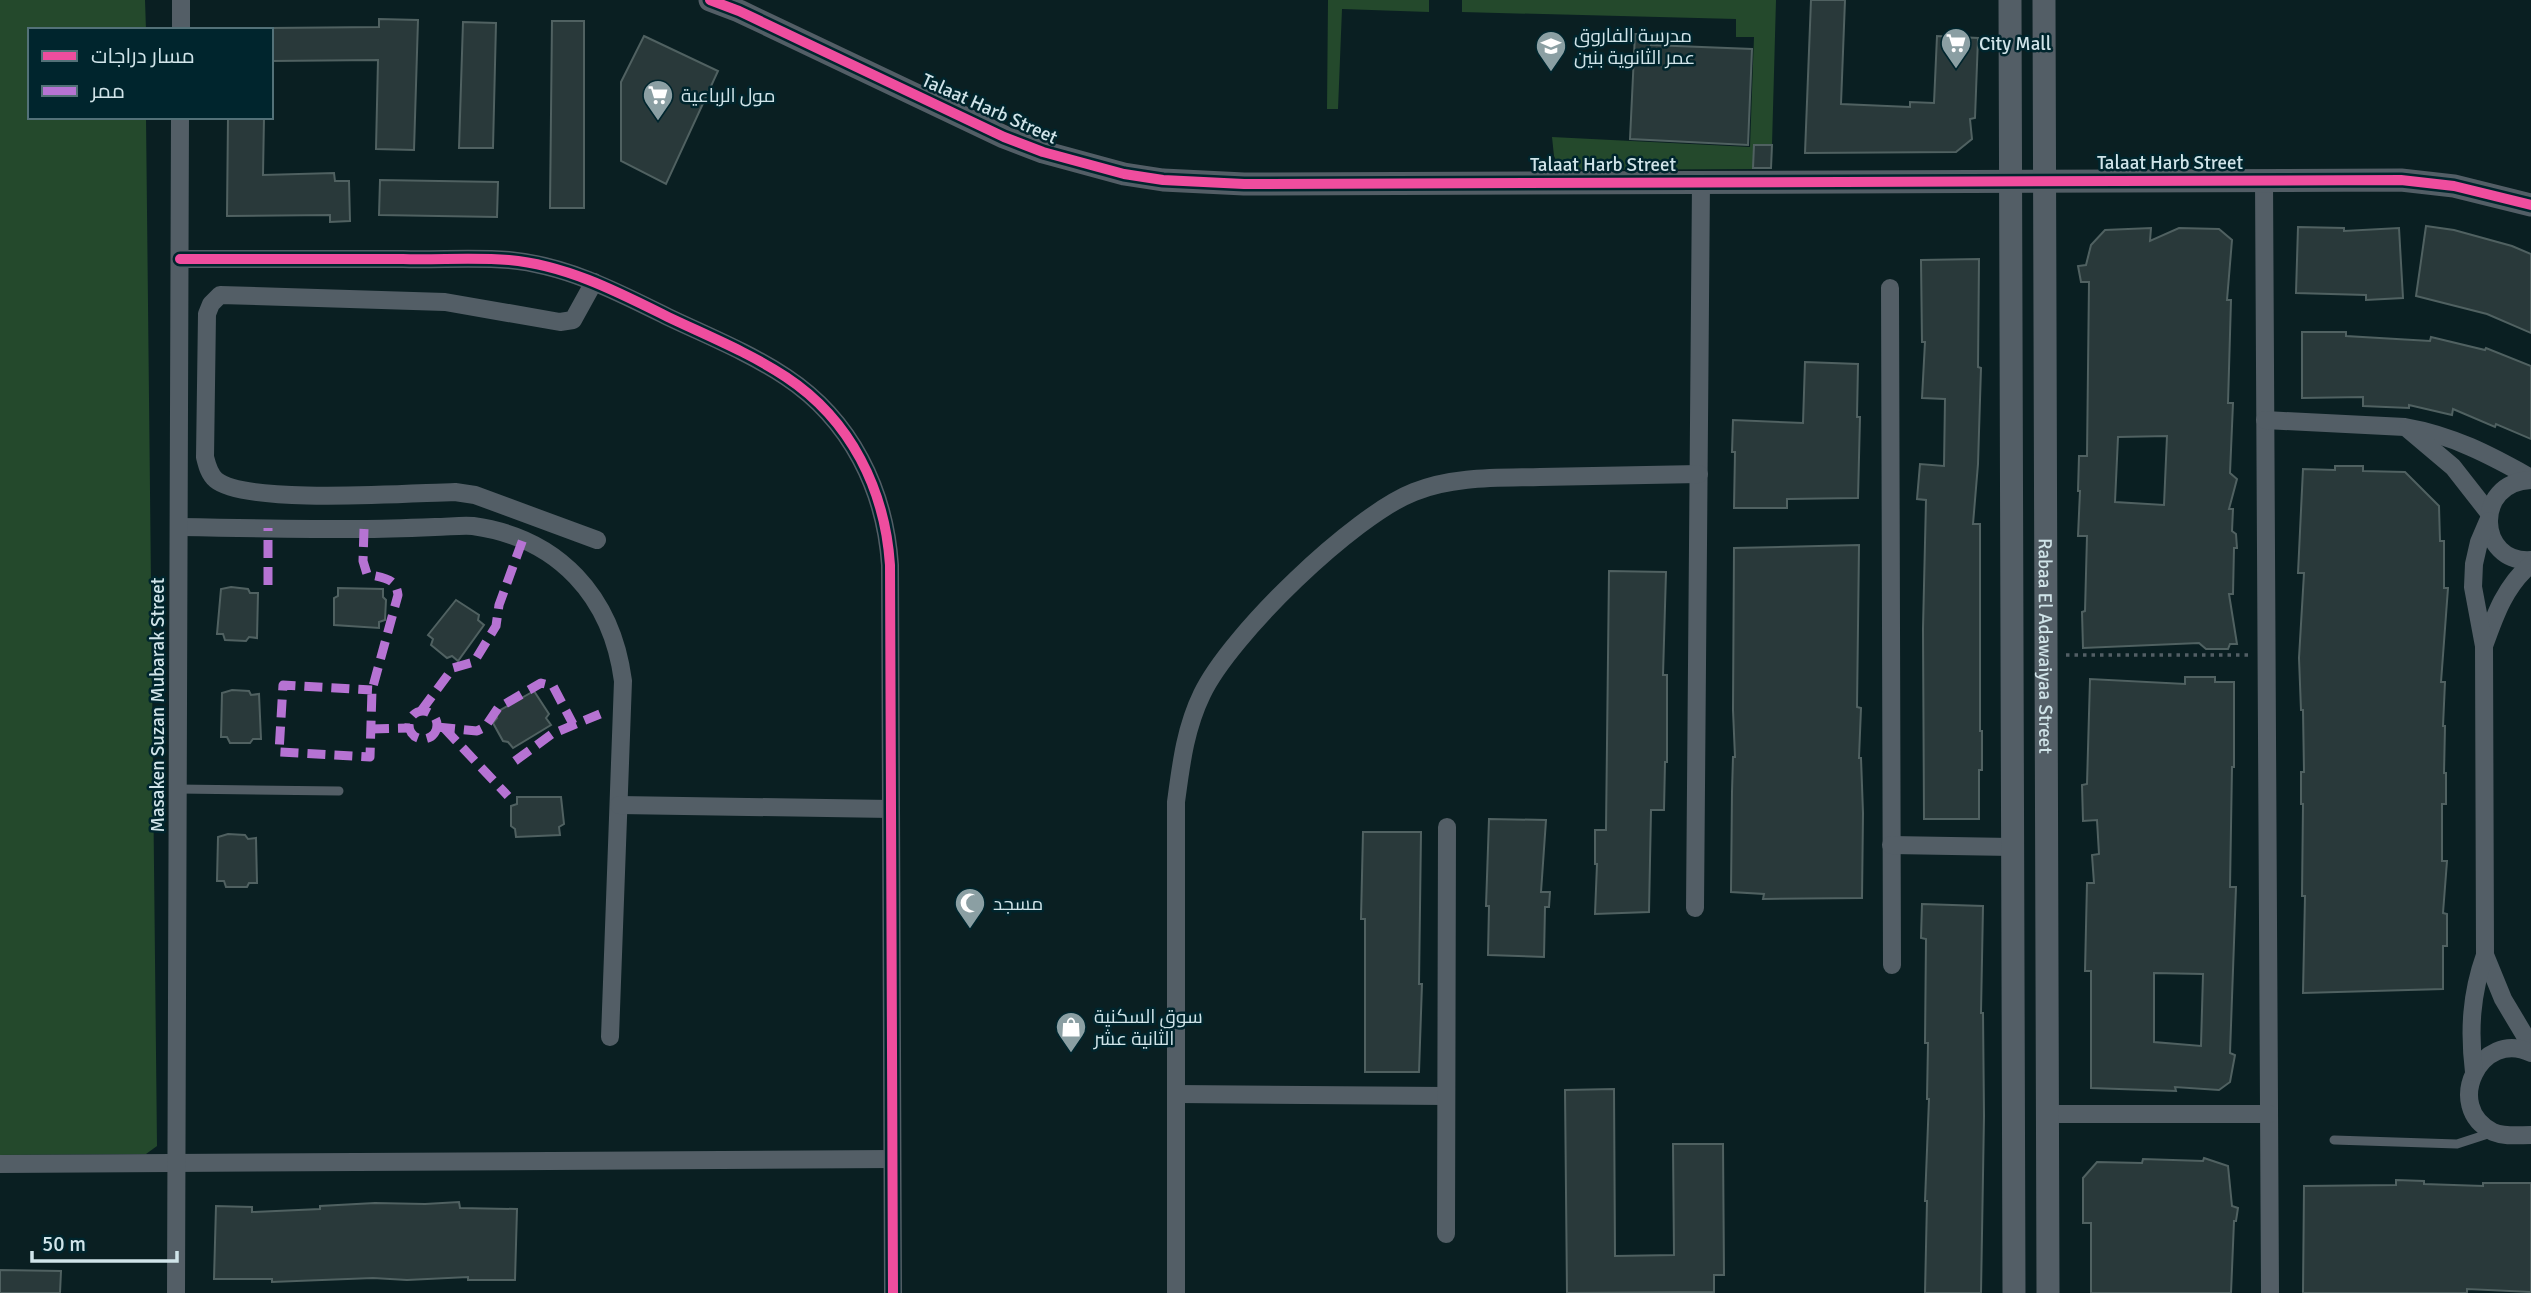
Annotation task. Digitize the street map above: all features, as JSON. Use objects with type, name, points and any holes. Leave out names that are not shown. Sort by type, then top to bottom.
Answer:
[{"type":"street","points":[[181,0],[181,28]]},
{"type":"street","name":"Talaat Harb Street","points":[[710,0],[739,11],[1003,137],[1069,160],[1124,174],[1190,182],[2401,180],[2455,186],[2531,205]]},
{"type":"street","name":"Rabaa El Adawaiyaa Street","points":[[2010,0],[2014,1293]]},
{"type":"street","name":"Rabaa El Adawaiyaa Street","points":[[2044,0],[2048,1293]]},
{"type":"street","name":"Masaken Suzan Mubarak Street","points":[[176,1293],[180,119]]},
{"type":"street","points":[[2264,180],[2270,1293]]},
{"type":"street","points":[[1695,908],[1702,181]]},
{"type":"street","points":[[180,259],[509,260],[557,270],[594,282],[788,378],[828,413],[858,453],[878,496],[888,542],[893,1293]]},
{"type":"street","points":[[594,282],[573,320],[560,323],[445,302],[220,295],[211,304],[208,314],[205,457],[215,480],[227,486],[280,496],[455,492],[475,495],[597,540]]},
{"type":"street","points":[[1891,288],[1892,965]]},
{"type":"street","points":[[2265,420],[2427,430],[2468,444],[2531,479]]},
{"type":"street","points":[[2406,427],[2453,467],[2488,517],[2490,532],[2503,552],[2513,558],[2531,562],[2502,598],[2484,646]]},
{"type":"street","points":[[1177,1293],[1176,802],[1187,733],[1202,694],[1216,671],[1244,635],[1329,549],[1372,516],[1414,492],[1473,479],[1699,474]]},
{"type":"street","points":[[2474,1072],[2471,1025],[2473,1002],[2476,979],[2485,955],[2484,646],[2473,587],[2474,564],[2493,501],[2510,484],[2531,479]]},
{"type":"street","points":[[470,526],[475,495]]},
{"type":"street","points":[[179,527],[365,529],[470,526],[523,539],[549,554],[582,582],[607,618],[618,649],[624,681],[610,1037]]},
{"type":"street","points":[[619,804],[891,809]]},
{"type":"street","points":[[1446,1234],[1447,827]]},
{"type":"street","points":[[1891,845],[2012,847]]},
{"type":"street","points":[[2485,955],[2503,999],[2531,1046]]},
{"type":"street","points":[[2527,1134],[2506,1136],[2482,1124],[2469,1099],[2469,1085],[2483,1060],[2496,1052],[2510,1049],[2531,1053]]},
{"type":"street","points":[[1176,1094],[1446,1096]]},
{"type":"street","points":[[2048,1114],[2269,1114]]},
{"type":"street","points":[[0,1164],[892,1159]]},
{"type":"lane","points":[[177,789],[339,791]]},
{"type":"lane","points":[[2334,1140],[2457,1144],[2494,1132]]},
{"type":"path","points":[[2046,655],[2267,655]]},
{"type":"green space","points":[[0,0],[145,0],[146,28],[28,28],[28,119],[146,119],[157,1146],[146,1154],[0,1155]]},
{"type":"green space","points":[[1328,0],[1429,0],[1429,12],[1342,9],[1338,109],[1327,109]]},
{"type":"green space","points":[[1462,0],[1776,0],[1772,145],[1754,145],[1753,169],[1561,170],[1554,156],[1552,137],[1750,147],[1754,37],[1736,37],[1736,19],[1462,12]]},
{"type":"building","name":"City Mall","points":[[1811,0],[1845,0],[1841,104],[1910,107],[1910,102],[1934,103],[1937,36],[1978,38],[1975,118],[1970,119],[1972,139],[1956,152],[1805,153]]},
{"type":"building","points":[[379,19],[418,20],[414,150],[376,149],[378,60],[273,61],[271,28],[379,27]]},
{"type":"building","points":[[552,21],[584,21],[584,208],[550,208]]},
{"type":"building","points":[[463,22],[496,23],[493,148],[459,148]]},
{"type":"building","points":[[1635,34],[1651,35],[1651,45],[1752,49],[1748,145],[1630,139]]},
{"type":"building","name":"مول الرباعية","points":[[644,36],[718,71],[666,184],[621,161],[621,82]]},
{"type":"building","points":[[228,119],[264,119],[263,175],[334,173],[335,181],[349,181],[350,221],[330,222],[330,215],[227,216]]},
{"type":"building","points":[[1754,145],[1772,145],[1771,168],[1753,168]]},
{"type":"building","points":[[380,180],[498,182],[497,217],[379,215]]},
{"type":"building","points":[[2426,226],[2454,230],[2531,254],[2531,333],[2487,314],[2416,296]]},
{"type":"building","points":[[2298,227],[2344,228],[2344,231],[2399,228],[2403,298],[2366,300],[2366,295],[2296,293]]},
{"type":"building","points":[[2151,228],[2150,241],[2179,228],[2219,229],[2232,240],[2227,300],[2231,300],[2228,403],[2233,403],[2230,473],[2237,479],[2229,509],[2233,509],[2232,531],[2236,534],[2237,548],[2234,548],[2233,594],[2229,594],[2237,644],[2230,644],[2228,649],[2206,649],[2199,643],[2083,648],[2082,612],[2085,611],[2087,536],[2078,536],[2078,491],[2079,456],[2087,456],[2089,282],[2081,282],[2078,266],[2086,265],[2091,245],[2105,230]],"holes":[[[2167,436],[2164,505],[2115,502],[2118,437]]]},
{"type":"building","points":[[1979,259],[1978,367],[1981,368],[1973,524],[1980,524],[1982,770],[1979,770],[1979,819],[1924,819],[1923,629],[1926,500],[1917,499],[1920,464],[1944,466],[1945,399],[1922,398],[1925,342],[1922,342],[1921,260]]},
{"type":"building","points":[[2302,332],[2346,332],[2346,336],[2430,341],[2431,337],[2485,350],[2486,348],[2531,366],[2531,439],[2453,409],[2452,415],[2409,405],[2409,408],[2363,406],[2363,397],[2302,398]]},
{"type":"building","points":[[1805,362],[1858,364],[1858,498],[1787,499],[1787,508],[1734,508],[1733,420],[1803,423]]},
{"type":"building","points":[[2335,466],[2363,466],[2363,471],[2405,472],[2439,506],[2440,541],[2444,541],[2444,588],[2448,588],[2441,682],[2445,682],[2443,726],[2446,773],[2446,804],[2442,804],[2442,861],[2447,861],[2443,913],[2447,914],[2447,946],[2443,946],[2443,989],[2303,993],[2305,896],[2302,896],[2301,772],[2304,772],[2299,658],[2304,573],[2298,573],[2303,469],[2335,470]]},
{"type":"building","points":[[1859,545],[1857,707],[1861,708],[1859,758],[1863,813],[1862,898],[1763,899],[1764,894],[1731,892],[1735,757],[1734,548]]},
{"type":"building","points":[[1609,571],[1666,572],[1663,675],[1667,675],[1667,762],[1664,810],[1651,810],[1649,912],[1595,914],[1595,830],[1606,830]]},
{"type":"building","points":[[231,587],[258,593],[257,638],[249,637],[246,641],[225,640],[223,634],[217,634],[221,589]]},
{"type":"building","points":[[338,588],[383,589],[383,597],[386,600],[385,620],[379,622],[379,628],[334,625],[334,598],[338,596]]},
{"type":"building","points":[[456,600],[479,615],[478,620],[484,625],[458,661],[452,656],[447,658],[431,645],[433,639],[428,635]]},
{"type":"building","points":[[2185,677],[2215,677],[2215,682],[2234,682],[2230,887],[2236,887],[2230,1053],[2235,1055],[2230,1082],[2219,1090],[2175,1087],[2176,1091],[2091,1088],[2091,971],[2085,971],[2087,883],[2094,883],[2092,855],[2099,854],[2097,820],[2083,821],[2082,785],[2087,784],[2090,679],[2185,684]],"holes":[[[2154,973],[2203,974],[2201,1046],[2154,1042]]]},
{"type":"building","points":[[232,690],[249,691],[251,695],[259,694],[261,739],[253,739],[250,743],[230,743],[227,737],[221,737],[222,693]]},
{"type":"building","points":[[534,691],[549,714],[546,718],[551,725],[513,748],[503,741],[493,723],[497,718],[495,713]]},
{"type":"building","points":[[517,797],[561,797],[564,824],[559,827],[560,835],[516,837],[515,829],[511,826],[511,806],[517,804]]},
{"type":"building","points":[[1489,819],[1546,820],[1541,892],[1550,892],[1549,907],[1545,907],[1544,957],[1488,955],[1489,906],[1486,906]]},
{"type":"building","points":[[1363,832],[1421,832],[1419,984],[1422,984],[1419,1072],[1365,1072],[1365,919],[1361,919]]},
{"type":"building","points":[[228,834],[245,835],[248,839],[256,838],[257,883],[249,883],[247,887],[226,887],[224,881],[217,881],[218,837]]},
{"type":"building","points":[[1922,904],[1983,906],[1981,1293],[1925,1293],[1929,1099],[1928,1043],[1925,1043],[1926,939],[1921,938]]},
{"type":"building","points":[[1614,1089],[1615,1256],[1674,1255],[1673,1144],[1723,1144],[1724,1275],[1714,1275],[1714,1292],[1567,1293],[1565,1090]]},
{"type":"building","points":[[2204,1158],[2228,1166],[2232,1206],[2238,1208],[2234,1221],[2231,1293],[2091,1293],[2091,1223],[2083,1223],[2083,1178],[2097,1162],[2142,1163],[2143,1159],[2203,1161]]},
{"type":"building","points":[[2396,1180],[2483,1186],[2483,1183],[2531,1183],[2531,1292],[2467,1289],[2467,1293],[2303,1293],[2304,1186],[2396,1185]]},
{"type":"building","points":[[459,1202],[460,1208],[517,1209],[515,1280],[468,1280],[468,1277],[272,1282],[272,1279],[214,1279],[216,1206],[252,1207],[252,1212],[375,1203]]},
{"type":"building","points":[[0,1270],[61,1271],[60,1293],[0,1293]]},
{"type":"marked path","points":[[268,528],[268,585]]},
{"type":"marked path","points":[[364,529],[363,561],[367,574],[392,582],[398,595],[372,690],[370,757],[279,752],[283,685],[372,690]]},
{"type":"marked path","points":[[421,711],[453,668],[474,662],[496,626],[499,605],[523,539]]},
{"type":"marked path","points":[[437,727],[477,731],[485,727],[498,708],[541,683],[553,686],[573,724]]},
{"type":"marked path","points":[[423,711],[433,715],[437,725],[433,735],[423,739],[413,735],[409,725],[413,715],[423,711]]},
{"type":"marked path","points":[[515,761],[552,734],[600,714]]},
{"type":"marked path","points":[[371,729],[410,728]]},
{"type":"marked path","points":[[444,728],[508,796]]},
{"type":"cycle path","points":[[710,0],[739,11],[1004,137],[1043,152],[1124,174],[1163,180],[1244,184],[2401,180],[2454,186],[2531,205]]},
{"type":"cycle path","points":[[180,259],[483,259],[509,260],[551,268],[611,289],[758,360],[809,394],[846,436],[872,484],[881,510],[890,565],[893,1293]]},
{"type":"place","name":"City Mall","points":[[1956,70]]},
{"type":"place","name":"مدرسة الفاروق عمر الثانوية بنين","points":[[1551,73]]},
{"type":"place","name":"مول الرباعية","points":[[658,122]]},
{"type":"place","name":"مسجد","points":[[970,930]]},
{"type":"place","name":"سوق السكنية الثانية عشر","points":[[1071,1054]]}]
